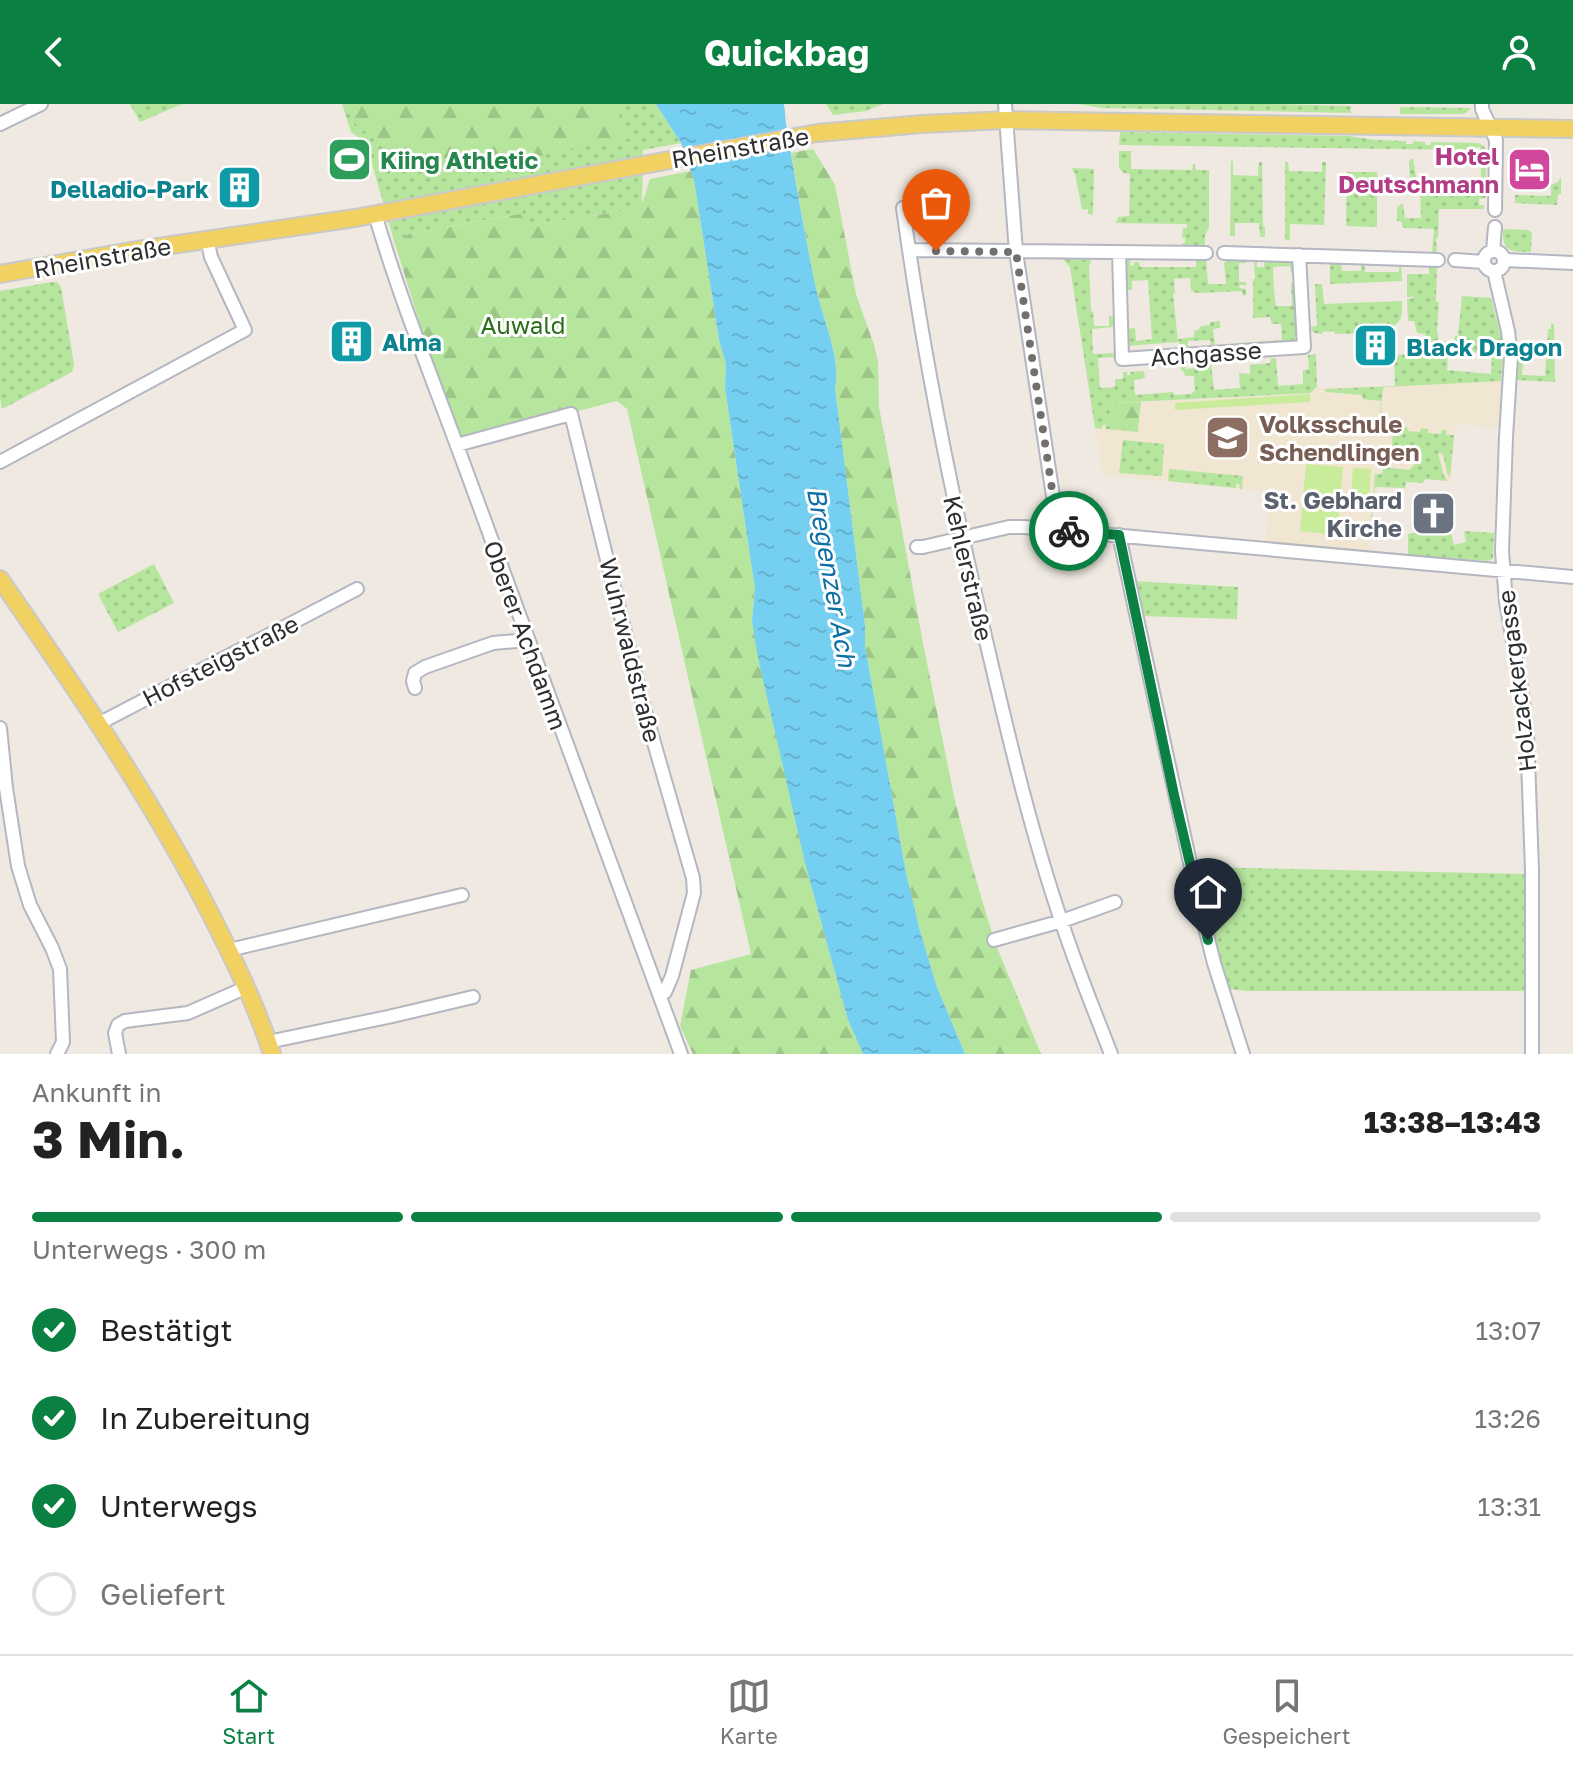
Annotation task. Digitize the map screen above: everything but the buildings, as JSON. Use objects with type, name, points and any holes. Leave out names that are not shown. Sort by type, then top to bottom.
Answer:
[{"type":"main road","name":"Rheinstraße","points":[[0,274],[375,214],[817,133],[1006,112],[1573,129]]},
{"type":"main road","points":[[3,589],[98,724],[164,827],[247,987],[270,1048]]},
{"type":"street","points":[[0,124],[41,104]]},
{"type":"street","points":[[1482,104],[1496,142],[1495,208]]},
{"type":"street","points":[[1006,112],[1016,252],[1058,529]]},
{"type":"street","name":"Kehlerstraße","points":[[903,208],[934,408],[1009,738],[1040,854],[1111,1054]]},
{"type":"street","name":"Oberer Achdamm","points":[[375,214],[390,265],[681,1054]]},
{"type":"street","points":[[1493,251],[1495,227]]},
{"type":"street","points":[[0,462],[245,330],[211,257],[207,239]]},
{"type":"street","points":[[909,250],[1206,253]]},
{"type":"street","points":[[1493,251],[1502,254],[1505,260],[1500,269],[1494,271],[1484,262],[1487,253],[1493,251]]},
{"type":"street","name":"Achgasse","points":[[1119,252],[1122,359],[1304,347],[1299,255]]},
{"type":"street","points":[[1224,253],[1438,260]]},
{"type":"street","points":[[1455,260],[1484,262]]},
{"type":"street","points":[[1505,260],[1573,263]]},
{"type":"street","name":"Holzackergasse","points":[[1494,271],[1511,356],[1503,570],[1527,732],[1532,870],[1532,1054]]},
{"type":"street","name":"Wuhrwaldstraße","points":[[457,445],[571,414],[642,701],[693,878],[694,893],[672,976],[660,996]]},
{"type":"street","points":[[917,547],[1016,526],[1573,577]]},
{"type":"street","points":[[1119,535],[1197,895],[1214,963],[1243,1054]]},
{"type":"street","name":"Hofsteigstraße","points":[[98,724],[357,589]]},
{"type":"street","points":[[415,688],[415,673],[425,667],[493,643],[528,640]]},
{"type":"street","points":[[0,728],[3,790],[18,866],[30,905],[60,969],[63,1042],[57,1054]]},
{"type":"street","points":[[229,950],[462,895]]},
{"type":"street","points":[[994,940],[1115,902]]},
{"type":"street","points":[[119,1054],[115,1033],[118,1025],[125,1021],[188,1013],[247,987]]},
{"type":"street","points":[[270,1048],[473,997]]},
{"type":"shaded area","points":[[1502,380],[1498,428],[1455,424],[1450,481],[1376,474],[1369,553],[1265,544],[1270,492],[1103,475],[1091,405],[1310,393],[1317,388]]},
{"type":"green space","points":[[130,104],[182,104],[140,122]]},
{"type":"green space","points":[[342,104],[656,104],[681,143],[643,150],[642,204],[633,209],[529,226],[519,214],[411,233],[395,244],[366,143],[351,132]]},
{"type":"green space","points":[[344,104],[613,104],[635,139],[591,144],[442,179],[400,162],[356,124]]},
{"type":"green space","points":[[826,104],[883,104],[866,111],[833,115]]},
{"type":"green space","points":[[1078,104],[1351,106],[1351,113],[1102,108]]},
{"type":"green space","points":[[1400,107],[1471,108],[1461,114],[1400,114]]},
{"type":"green space","points":[[1120,132],[1348,136],[1406,141],[1406,144],[1413,144],[1414,141],[1425,142],[1426,145],[1431,145],[1431,142],[1478,143],[1485,150],[1480,150],[1480,147],[1473,150],[1119,145]]},
{"type":"green space","points":[[813,149],[835,185],[856,294],[878,361],[879,407],[955,801],[994,940],[1041,1054],[965,1054],[937,987],[920,931],[906,873],[865,646],[865,625],[835,388],[836,363],[815,284],[791,153]]},
{"type":"green space","points":[[1119,151],[1131,151],[1131,169],[1192,170],[1195,164],[1196,170],[1209,170],[1209,228],[1205,246],[1182,246],[1185,243],[1183,228],[1187,228],[1187,224],[1116,223],[1118,217],[1129,216],[1130,174],[1119,168]]},
{"type":"green space","points":[[1411,159],[1417,182],[1479,182],[1481,164],[1486,164],[1486,198],[1479,199],[1479,205],[1484,205],[1484,209],[1439,209],[1437,253],[1432,253],[1434,229],[1405,228],[1402,222],[1397,221],[1397,208],[1401,204],[1405,218],[1421,218],[1420,183],[1410,181]]},
{"type":"green space","points":[[1231,161],[1233,175],[1258,176],[1259,162],[1262,162],[1265,237],[1260,237],[1259,223],[1235,223],[1235,236],[1230,236]]},
{"type":"green space","points":[[1285,162],[1288,162],[1289,171],[1322,172],[1322,162],[1326,162],[1324,225],[1290,224],[1290,240],[1285,240]]},
{"type":"green space","points":[[1072,168],[1094,169],[1093,215],[1088,214],[1088,209],[1082,210]]},
{"type":"green space","name":"Auwald","points":[[691,171],[719,340],[726,364],[725,388],[755,589],[752,620],[805,863],[848,1020],[863,1054],[693,1054],[680,1026],[691,970],[751,954],[627,409],[617,401],[459,442],[395,244],[411,233],[520,214],[530,226],[633,209],[642,204],[650,179]]},
{"type":"green space","points":[[1347,172],[1377,172],[1377,227],[1346,226]]},
{"type":"green space","points":[[1561,177],[1561,194],[1558,194],[1557,205],[1515,203],[1515,195],[1551,196],[1551,185]]},
{"type":"green space","points":[[1503,229],[1528,230],[1532,233],[1531,252],[1506,247]]},
{"type":"green space","points":[[1196,258],[1206,258],[1208,284],[1226,284],[1224,263],[1229,259],[1246,261],[1239,263],[1239,282],[1246,282],[1246,285],[1239,288],[1246,289],[1246,295],[1243,296],[1242,291],[1197,293],[1191,291],[1190,278],[1174,279],[1178,342],[1128,346],[1127,329],[1135,328],[1136,341],[1152,339],[1148,280],[1132,281],[1132,290],[1125,290],[1125,259],[1130,259],[1131,266],[1139,262],[1140,267],[1196,267]]},
{"type":"green space","points":[[1063,259],[1091,260],[1094,326],[1109,326],[1109,316],[1114,317],[1113,327],[1092,329],[1093,354],[1117,353],[1117,359],[1098,358],[1100,388],[1115,387],[1115,379],[1123,379],[1123,372],[1130,375],[1130,372],[1144,371],[1145,378],[1134,380],[1135,395],[1191,394],[1195,390],[1194,376],[1185,376],[1181,370],[1180,360],[1185,359],[1186,369],[1207,367],[1207,363],[1211,363],[1214,390],[1240,388],[1239,373],[1250,374],[1250,365],[1270,363],[1271,358],[1276,358],[1278,386],[1303,384],[1303,370],[1309,369],[1308,355],[1316,354],[1317,387],[1310,393],[1113,403],[1106,424],[1120,429],[1138,429],[1138,432],[1106,429],[1105,424],[1102,429],[1095,428],[1070,267]]},
{"type":"green space","points":[[1254,260],[1257,260],[1257,267],[1264,267],[1265,260],[1294,261],[1295,273],[1291,273],[1290,266],[1273,267],[1274,286],[1276,306],[1292,306],[1291,283],[1296,283],[1300,342],[1211,348],[1210,340],[1188,341],[1188,351],[1181,352],[1178,339],[1194,337],[1194,331],[1210,325],[1210,322],[1220,321],[1220,328],[1213,329],[1215,345],[1282,340],[1281,324],[1272,324],[1270,317],[1253,318]]},
{"type":"green space","points":[[1330,263],[1341,263],[1342,271],[1361,271],[1361,264],[1364,264],[1365,272],[1399,272],[1401,265],[1402,281],[1330,284]]},
{"type":"green space","points":[[1429,266],[1437,266],[1438,341],[1454,342],[1455,336],[1458,336],[1462,296],[1491,298],[1503,344],[1501,381],[1385,387],[1378,438],[1381,401],[1363,399],[1362,395],[1326,392],[1325,389],[1395,386],[1394,355],[1425,353],[1425,334],[1417,333],[1414,321],[1408,321],[1407,299],[1414,297],[1407,297],[1407,274],[1429,274]],"holes":[[[1448,353],[1492,354],[1491,374],[1447,370]]]},
{"type":"green space","points":[[57,282],[61,287],[74,364],[72,372],[2,409],[0,291]]},
{"type":"green space","points":[[1315,284],[1322,284],[1324,304],[1402,301],[1400,319],[1394,326],[1379,331],[1314,333],[1310,327],[1317,326]]},
{"type":"green space","points":[[1551,323],[1554,324],[1555,382],[1517,380],[1519,350],[1526,350],[1527,362],[1523,362],[1522,375],[1545,376]]},
{"type":"green space","points":[[1310,394],[1310,402],[1175,410],[1175,403]]},
{"type":"green space","points":[[1141,402],[1138,429],[1120,429],[1106,424],[1113,403]]},
{"type":"green space","points":[[1393,426],[1407,427],[1408,431],[1428,429],[1428,433],[1441,434],[1442,430],[1446,430],[1446,435],[1454,435],[1450,477],[1443,454],[1438,453],[1448,481],[1425,479],[1423,483],[1406,482],[1405,488],[1375,487],[1369,549],[1375,474],[1382,474],[1383,467],[1409,470],[1418,461],[1402,450],[1392,449]]},
{"type":"green space","points":[[1123,440],[1164,444],[1162,476],[1119,473]]},
{"type":"green space","points":[[1306,464],[1343,467],[1337,535],[1300,531]]},
{"type":"green space","points":[[1353,468],[1371,469],[1369,500],[1351,498]]},
{"type":"green space","points":[[1169,469],[1243,476],[1242,489],[1239,484],[1236,488],[1168,481]]},
{"type":"green space","points":[[1431,522],[1452,524],[1454,545],[1466,542],[1464,531],[1494,533],[1493,559],[1408,555],[1408,534],[1422,531]]},
{"type":"green space","points":[[154,564],[174,603],[118,632],[98,594]]},
{"type":"green space","points":[[1132,581],[1238,587],[1237,619],[1140,616]]},
{"type":"green space","points":[[1196,867],[1527,874],[1526,991],[1228,989]]},
{"type":"water","name":"Bregenzer Ach","points":[[656,104],[784,104],[811,264],[836,363],[835,388],[865,625],[865,646],[906,873],[937,987],[965,1054],[863,1054],[848,1020],[805,863],[757,653],[752,620],[755,589],[725,388],[726,364],[719,340],[694,180],[681,143]]},
{"type":"way so far","points":[[936,251],[1016,252],[1058,529],[1069,531]]},
{"type":"place","name":"Kiing Athletic","points":[[349,159]]},
{"type":"place","name":"Hotel Deutschmann","points":[[1530,169]]},
{"type":"place","name":"Delladio-Park","points":[[240,188]]},
{"type":"place","name":"Alma","points":[[351,341]]},
{"type":"place","name":"Black Dragon","points":[[1375,346]]},
{"type":"place","name":"Volksschule Schendlingen","points":[[1228,437]]},
{"type":"place","name":"St. Gebhard Kirche","points":[[1433,513]]},
{"type":"route","points":[[1069,531],[1119,535],[1148,679],[1208,940]]}]
